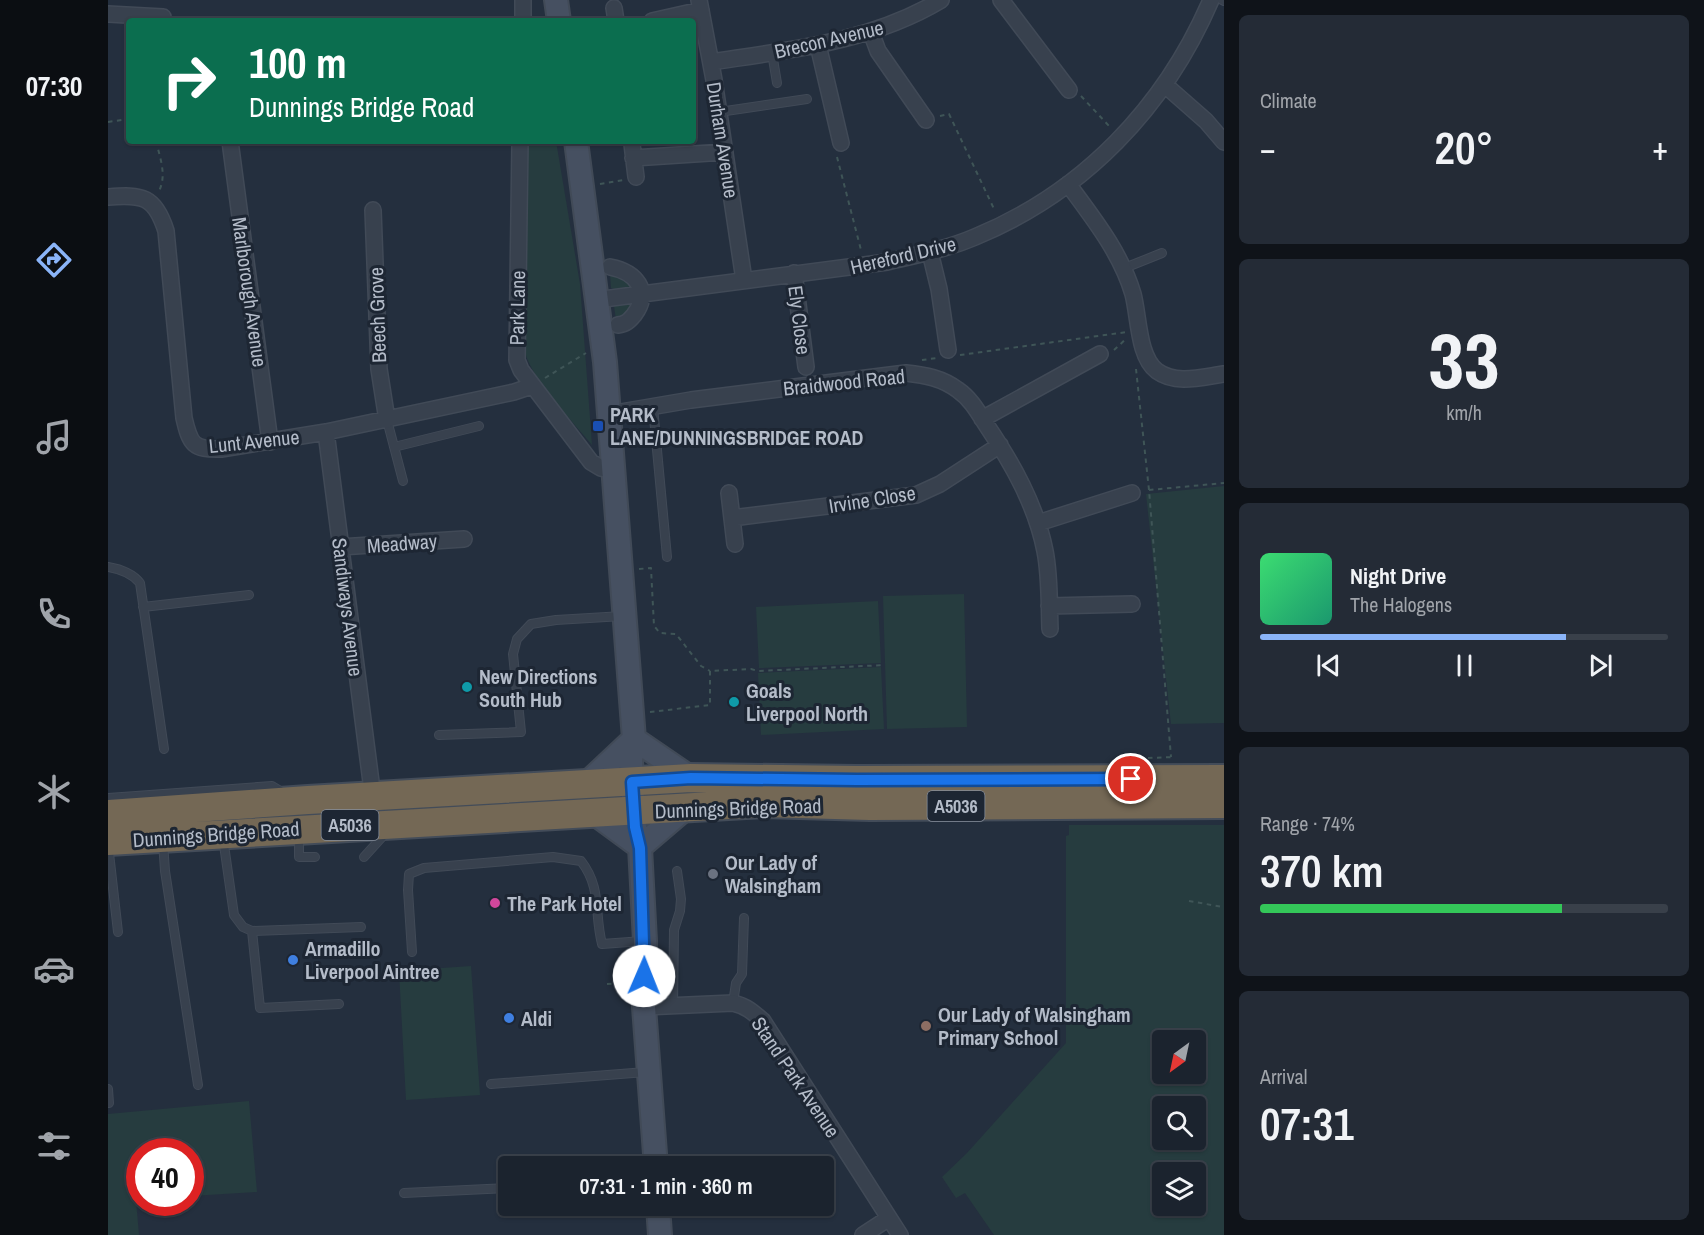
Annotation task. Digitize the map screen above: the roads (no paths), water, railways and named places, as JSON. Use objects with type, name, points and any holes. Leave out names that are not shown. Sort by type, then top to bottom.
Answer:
[{"type":"highway","name":"Dunnings Bridge Road","points":[[111,850],[224,843],[302,842],[391,829],[591,811],[691,778],[1224,779]]},
{"type":"highway","name":"Dunnings Bridge Road","points":[[108,814],[586,784],[640,795]]},
{"type":"highway","points":[[640,795],[663,793],[688,806]]},
{"type":"highway","points":[[296,801],[302,842]]},
{"type":"highway","name":"Dunnings Bridge Road","points":[[688,806],[764,803],[870,806],[1224,804]]},
{"type":"street","points":[[523,0],[523,18]]},
{"type":"street","points":[[556,0],[559,18]]},
{"type":"street","name":"Brecon Avenue","points":[[711,62],[818,45],[871,32],[914,15],[941,0]]},
{"type":"street","points":[[1001,0],[1068,90]]},
{"type":"street","name":"Hereford Drive","points":[[596,300],[794,273],[864,266],[930,252],[975,237],[1001,225],[1041,204],[1068,184],[1120,138],[1151,105],[1190,45],[1212,0]]},
{"type":"street","points":[[661,18],[700,5]]},
{"type":"street","name":"Durham Avenue","points":[[700,5],[726,152],[744,280]]},
{"type":"street","points":[[108,14],[163,17]]},
{"type":"street","points":[[871,32],[878,51],[926,120]]},
{"type":"street","points":[[818,45],[841,143]]},
{"type":"street","points":[[1165,85],[1206,121],[1224,141]]},
{"type":"street","name":"Marlborough Avenue","points":[[230,144],[270,442]]},
{"type":"street","name":"Park Lane","points":[[520,144],[516,348],[520,370],[591,462],[601,468],[614,470]]},
{"type":"street","points":[[576,144],[606,362],[634,739],[631,760],[650,827],[640,848],[645,941],[644,1007],[655,1156]]},
{"type":"street","points":[[636,177],[632,151],[726,152]]},
{"type":"street","points":[[1068,184],[1101,229],[1122,269],[1132,291],[1146,358],[1155,370],[1168,377],[1182,379],[1224,374]]},
{"type":"street","name":"Lunt Avenue","points":[[108,197],[138,196],[153,205],[161,216],[166,231],[184,418],[188,437],[196,446],[207,449],[270,442],[387,420],[532,386]]},
{"type":"street","name":"Beech Grove","points":[[373,210],[379,369],[387,420]]},
{"type":"street","points":[[930,252],[939,289],[948,350]]},
{"type":"street","points":[[610,267],[625,272],[636,281],[642,293],[639,308],[627,322],[618,325]]},
{"type":"street","name":"Ely Close","points":[[794,273],[806,367]]},
{"type":"street","points":[[982,419],[1100,354]]},
{"type":"street","name":"Braidwood Road","points":[[609,414],[691,400],[906,373],[942,380],[959,390],[974,405],[1022,484],[1038,524],[1045,552],[1050,629]]},
{"type":"street","name":"Sandiways Avenue","points":[[326,432],[371,782]]},
{"type":"street","name":"Irvine Close","points":[[732,518],[916,495],[940,484],[1000,445]]},
{"type":"street","points":[[729,493],[735,544]]},
{"type":"street","points":[[1038,524],[1132,493]]},
{"type":"street","name":"Meadway","points":[[340,547],[464,539]]},
{"type":"street","points":[[1049,606],[1132,604]]},
{"type":"street","points":[[634,739],[691,778]]},
{"type":"street","points":[[586,784],[634,739]]},
{"type":"street","points":[[640,848],[688,806]]},
{"type":"street","points":[[591,811],[640,848]]},
{"type":"street","name":"Stand Park Avenue","points":[[644,1007],[733,1004],[750,1010],[763,1021],[900,1235]]},
{"type":"street","points":[[659,1216],[660,1235]]},
{"type":"street","points":[[863,1235],[889,1218]]},
{"type":"lane","points":[[772,52],[777,83]]},
{"type":"lane","points":[[719,112],[807,99]]},
{"type":"lane","points":[[1122,269],[1162,253]]},
{"type":"lane","points":[[653,407],[667,557]]},
{"type":"lane","points":[[387,420],[403,481]]},
{"type":"lane","points":[[394,447],[479,426]]},
{"type":"lane","points":[[108,567],[119,569],[136,578],[140,583],[164,749]]},
{"type":"lane","points":[[143,607],[249,595]]},
{"type":"lane","points":[[438,735],[521,732],[513,654],[517,639],[531,624],[556,620],[625,616]]},
{"type":"lane","points":[[108,798],[272,786],[296,801]]},
{"type":"lane","points":[[372,837],[391,829]]},
{"type":"lane","points":[[364,857],[391,829]]},
{"type":"lane","points":[[224,843],[234,915],[243,927],[252,931],[361,927]]},
{"type":"lane","points":[[163,847],[198,1085]]},
{"type":"lane","points":[[111,850],[118,932]]},
{"type":"lane","points":[[412,952],[409,874],[424,868],[553,857],[581,861],[589,871],[595,885],[602,944],[645,941]]},
{"type":"lane","points":[[673,1006],[674,930],[680,911],[681,898],[677,871]]},
{"type":"lane","points":[[733,1004],[736,983],[742,974],[744,918]]},
{"type":"lane","points":[[252,931],[260,1008],[339,1004]]},
{"type":"lane","points":[[491,1084],[648,1072]]},
{"type":"lane","points":[[108,1089],[109,1103]]},
{"type":"lane","points":[[404,1193],[498,1188]]},
{"type":"place","name":"PARK LANE/DUNNINGSBRIDGE ROAD","points":[[598,426]]},
{"type":"place","name":"New Directions South Hub","points":[[467,687]]},
{"type":"place","name":"Goals Liverpool North","points":[[734,702]]},
{"type":"place","name":"Our Lady of Walsingham","points":[[713,874]]},
{"type":"place","name":"The Park Hotel","points":[[495,903]]},
{"type":"place","name":"Armadillo Liverpool Aintree","points":[[293,960]]},
{"type":"place","name":"Aldi","points":[[509,1018]]},
{"type":"place","name":"Our Lady of Walsingham Primary School","points":[[926,1026]]}]
